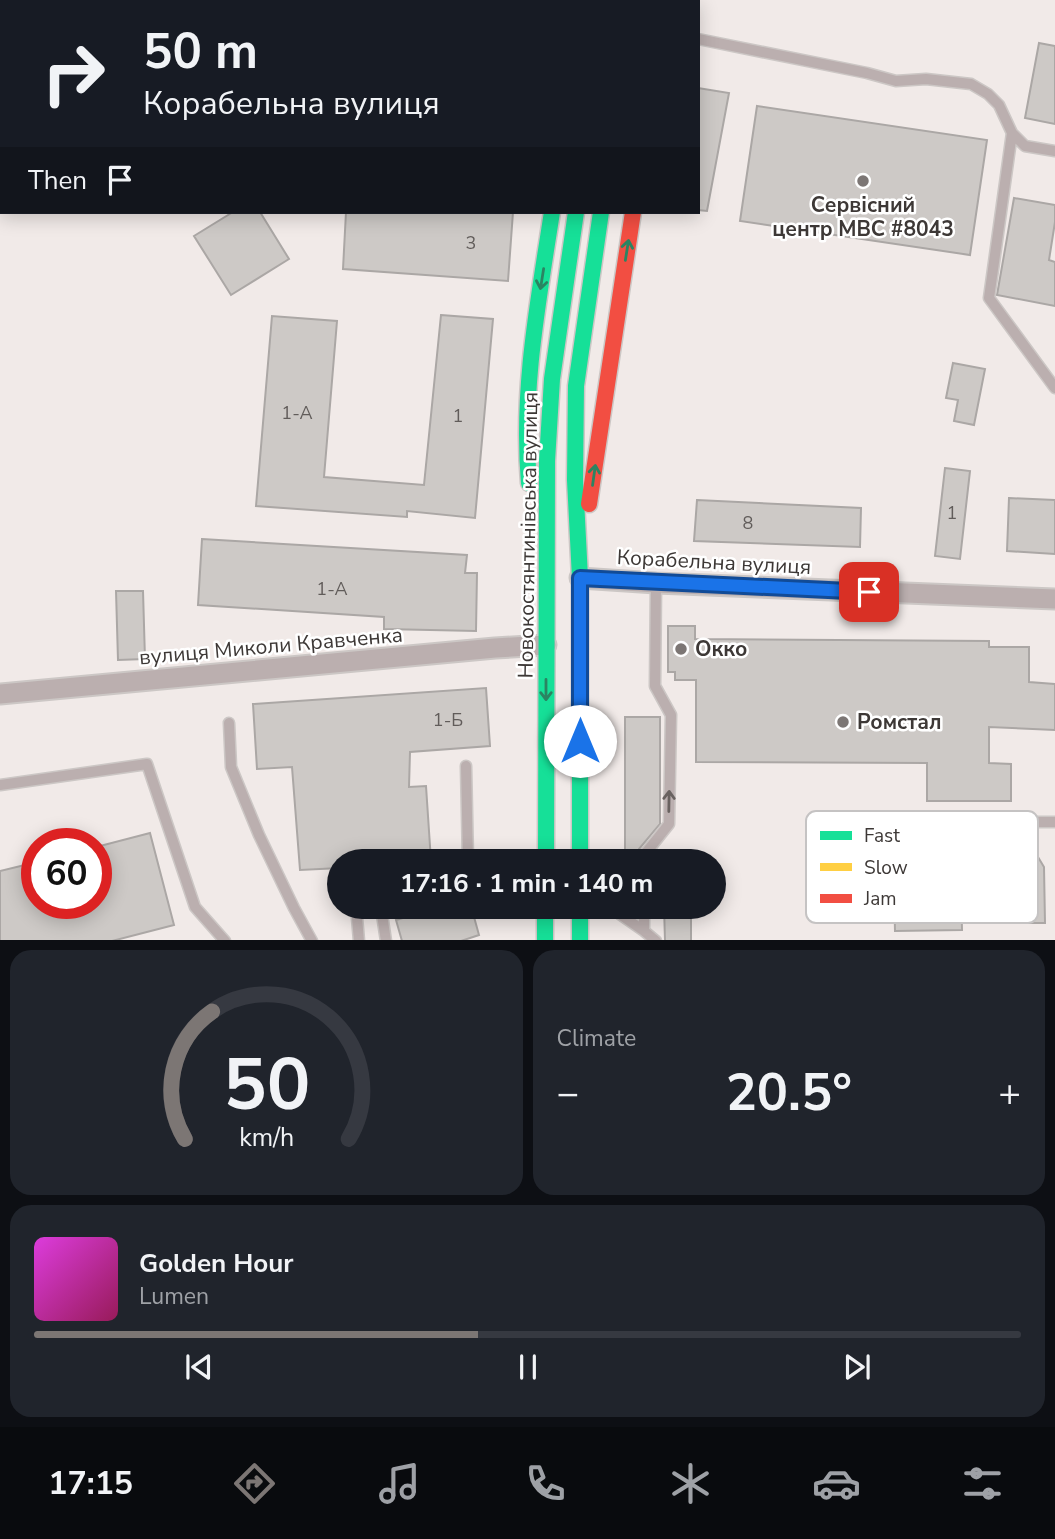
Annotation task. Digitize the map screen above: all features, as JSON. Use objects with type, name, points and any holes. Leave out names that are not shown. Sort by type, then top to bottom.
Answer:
[{"type":"main road","points":[[545,549],[534,519],[527,470],[527,432],[530,364],[552,214]]},
{"type":"main road","name":"Новокостянтинівська вулиця","points":[[545,849],[547,461],[552,379],[576,214]]},
{"type":"main road","points":[[580,849],[580,578],[575,480],[576,386],[601,214]]},
{"type":"main road","points":[[579,542],[592,490],[633,214]]},
{"type":"main road","points":[[545,919],[545,940]]},
{"type":"main road","points":[[580,919],[580,940]]},
{"type":"street","name":"Корабельна вулиця","points":[[580,578],[1055,599]]},
{"type":"street","name":"вулиця Миколи Кравченка","points":[[0,694],[545,645]]},
{"type":"lane","points":[[700,39],[896,81],[926,79],[971,84],[988,94],[999,105],[1012,133],[1021,144],[1030,148],[1055,151]]},
{"type":"lane","points":[[1012,133],[989,298],[1055,388]]},
{"type":"lane","points":[[649,849],[669,824],[671,715],[655,686],[656,583]]},
{"type":"lane","points":[[229,723],[231,767],[259,835],[312,940]]},
{"type":"lane","points":[[0,785],[147,764],[195,907],[225,940]]},
{"type":"lane","points":[[466,766],[468,849]]},
{"type":"lane","points":[[357,919],[359,940]]},
{"type":"lane","points":[[383,919],[386,940]]},
{"type":"lane","points":[[627,919],[656,940]]},
{"type":"lane","points":[[644,919],[644,931]]},
{"type":"building","points":[[1039,43],[1055,46],[1055,124],[1025,118]]},
{"type":"building","points":[[700,88],[729,93],[707,211],[700,210]]},
{"type":"building","name":"Сервісний центр МВС #8043","points":[[757,106],[987,140],[970,255],[740,221]]},
{"type":"building","points":[[1014,198],[1055,205],[1049,260],[1055,262],[1055,306],[997,295]]},
{"type":"building","points":[[230,214],[261,214],[289,259],[231,295],[194,236]]},
{"type":"building","points":[[346,214],[513,214],[508,281],[343,269]]},
{"type":"building","points":[[441,315],[493,319],[475,518],[407,511],[407,517],[256,506],[272,316],[337,321],[324,477],[424,485]]},
{"type":"building","points":[[953,363],[985,369],[974,425],[954,421],[958,400],[946,398]]},
{"type":"building","points":[[945,468],[970,471],[960,559],[935,556]]},
{"type":"building","points":[[1009,498],[1055,500],[1055,554],[1007,551]]},
{"type":"building","points":[[697,500],[861,508],[860,547],[694,541]]},
{"type":"building","points":[[202,539],[467,555],[465,573],[477,573],[476,631],[384,629],[384,617],[198,605]]},
{"type":"building","points":[[116,591],[143,591],[145,659],[118,660]]},
{"type":"building","name":"Ромстал","points":[[668,626],[695,626],[695,639],[989,641],[989,647],[1029,647],[1029,682],[1055,684],[1055,730],[989,727],[989,763],[1011,764],[1011,801],[927,801],[927,763],[696,762],[696,680],[675,680],[675,672],[668,672]]},
{"type":"building","points":[[486,688],[490,746],[410,752],[409,787],[426,786],[430,849],[327,849],[327,869],[300,870],[292,767],[257,769],[253,704]]},
{"type":"building","points":[[625,717],[660,717],[660,824],[639,849],[625,849]]},
{"type":"building","points":[[150,833],[174,925],[116,940],[0,940],[0,871],[21,866],[21,919],[112,919],[112,843]]},
{"type":"building","points":[[1038,857],[1044,867],[1045,923],[1038,923]]},
{"type":"building","points":[[399,919],[475,919],[479,935],[464,940],[402,940],[396,920]]},
{"type":"building","points":[[664,919],[691,919],[691,940],[665,940]]},
{"type":"building","points":[[895,923],[962,923],[962,930],[895,931]]},
{"type":"traffic: fast","points":[[529,483],[529,381],[536,313],[552,214]]},
{"type":"traffic: fast","points":[[546,849],[547,461],[552,379],[576,214]]},
{"type":"traffic: fast","points":[[580,849],[580,578],[575,480],[576,386],[601,214]]},
{"type":"traffic: fast","points":[[545,919],[545,940]]},
{"type":"traffic: fast","points":[[580,919],[580,940]]},
{"type":"traffic: jam","points":[[589,504],[633,214]]},
{"type":"place","name":"Сервісний центр МВС #8043","points":[[863,181]]},
{"type":"place","name":"Окко","points":[[681,649]]},
{"type":"place","name":"Ромстал","points":[[843,722]]},
{"type":"route","points":[[580,741],[580,578],[869,592]]}]
